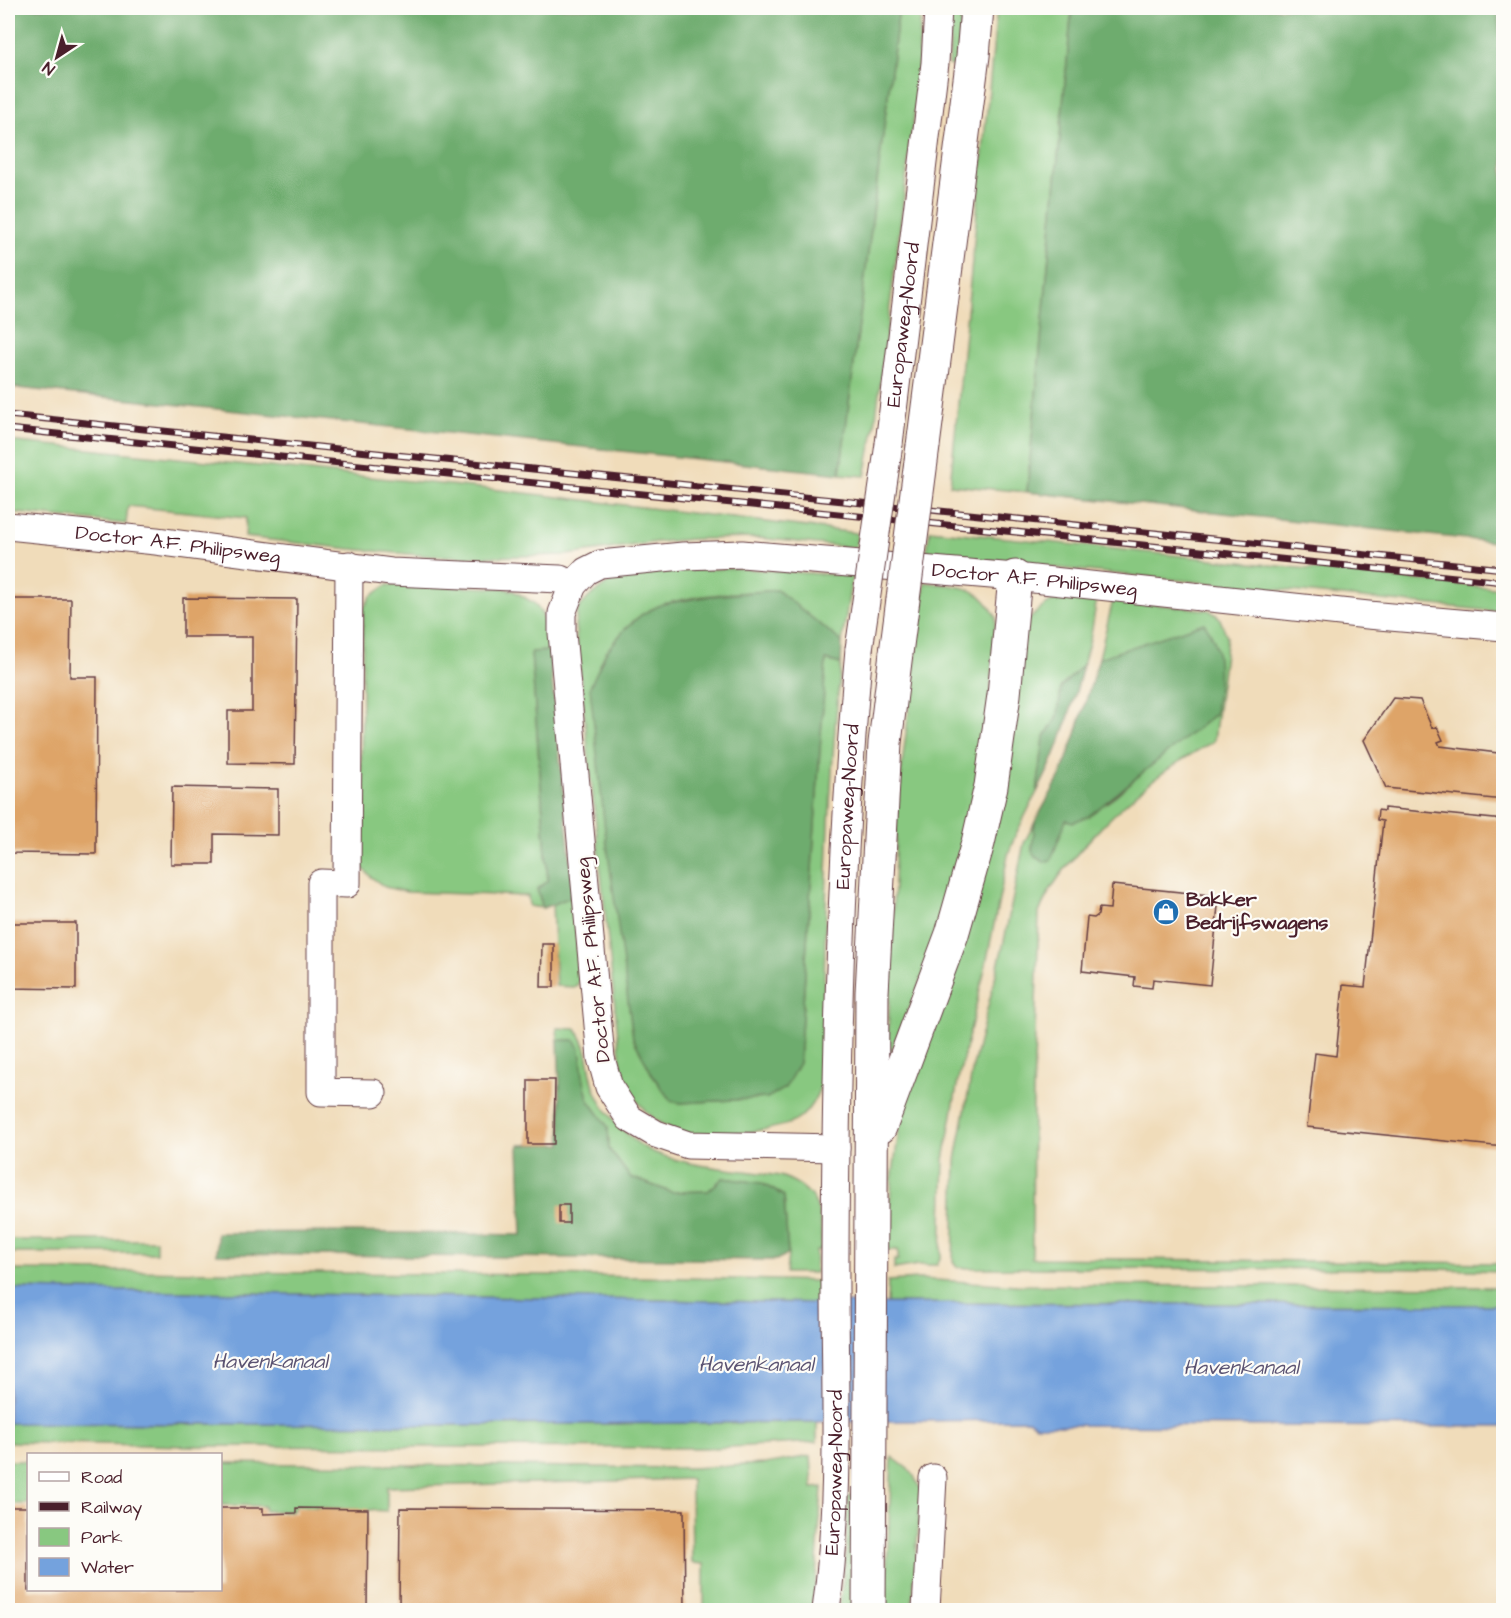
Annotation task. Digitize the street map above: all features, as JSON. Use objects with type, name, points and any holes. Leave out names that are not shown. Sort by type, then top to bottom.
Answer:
[{"type":"main road","name":"Europaweg-Noord","points":[[869,1611],[872,993],[885,743],[973,56],[977,8]]},
{"type":"main road","points":[[872,1149],[952,934],[978,843],[991,786],[1004,695],[1015,577]]},
{"type":"street","name":"Europaweg-Noord","points":[[826,1611],[835,1532],[836,1148],[843,868],[859,649],[889,444],[935,63],[938,8]]},
{"type":"street","name":"Doctor A.F. Philipsweg","points":[[8,526],[350,565],[391,572],[560,579],[573,585]]},
{"type":"street","name":"Doctor A.F. Philipsweg","points":[[836,1148],[688,1145],[656,1134],[629,1118],[609,1086],[601,1058],[562,633],[562,613],[573,585],[586,571],[600,564],[683,556],[742,554],[1015,577],[1368,615],[1503,627]]},
{"type":"street","points":[[350,565],[347,884],[321,883],[321,1092],[373,1093]]},
{"type":"street","points":[[926,1611],[933,1478]]},
{"type":"green space","points":[[8,8],[899,8],[840,474],[8,387]]},
{"type":"green space","points":[[899,8],[921,8],[917,92],[875,425],[865,476],[840,474]]},
{"type":"green space","points":[[951,8],[963,8],[957,67],[949,65]]},
{"type":"green space","points":[[997,8],[1072,8],[1027,492],[950,485]]},
{"type":"green space","points":[[1072,8],[1497,8],[1504,82],[1503,543],[1027,492]]},
{"type":"green space","points":[[1497,8],[1503,8],[1503,82]]},
{"type":"green space","points":[[8,441],[500,490],[857,533],[856,548],[759,538],[693,539],[567,555],[431,556],[245,537],[246,518],[128,506],[126,524],[8,512]]},
{"type":"green space","points":[[930,530],[1503,589],[1503,612],[945,557],[926,557]]},
{"type":"green space","points":[[733,568],[852,576],[842,642],[777,590],[688,598],[671,602],[641,615],[606,652],[633,1038],[653,1076],[671,1101],[680,1103],[767,1098],[799,1063],[826,660],[841,664],[829,821],[822,1082],[809,1108],[797,1120],[789,1124],[748,1132],[696,1135],[672,1129],[651,1116],[634,1097],[622,1074],[575,625],[578,609],[589,597],[615,578],[641,573]]},
{"type":"green space","points":[[925,582],[958,586],[975,592],[983,598],[996,617],[986,753],[944,927],[887,1061],[897,805]]},
{"type":"green space","points":[[387,585],[503,588],[514,591],[534,603],[542,614],[549,651],[531,652],[548,881],[537,889],[543,908],[529,906],[528,896],[407,892],[385,887],[360,865],[363,609],[371,596]]},
{"type":"green space","points":[[777,590],[842,642],[841,664],[826,660],[799,1063],[785,1088],[767,1098],[680,1103],[671,1101],[653,1076],[633,1038],[605,830],[590,687],[606,652],[625,629],[641,615],[662,604],[711,596]]},
{"type":"green space","points":[[1072,596],[1097,598],[1091,635],[1083,665],[1061,687],[1058,716],[1044,738],[1037,792],[1008,855],[986,964],[958,1080],[944,1160],[941,1256],[937,1265],[894,1269],[894,1260],[898,1260],[898,1250],[885,1250],[901,1115],[1025,624],[1046,605]]},
{"type":"green space","points":[[1113,600],[1209,610],[1219,617],[1227,636],[1214,741],[1153,780],[1115,814],[1061,874],[1039,913],[1033,1096],[1032,1258],[1503,1263],[1503,1271],[968,1268],[957,1267],[953,1261],[956,1160],[973,1066],[1003,946],[1024,843],[1035,822],[1032,850],[1035,857],[1044,862],[1066,820],[1108,802],[1169,750],[1109,655],[1099,658]]},
{"type":"green space","points":[[1204,623],[1211,633],[1218,655],[1215,714],[1089,816],[1073,822],[1066,820],[1051,860],[1044,862],[1035,857],[1032,851],[1035,822],[1061,775],[1099,658]]},
{"type":"green space","points":[[549,651],[574,896],[543,908],[537,889],[548,881],[531,652]]},
{"type":"green space","points":[[1083,665],[1064,730],[1037,792],[1044,738],[1058,716],[1061,687]]},
{"type":"green space","points":[[574,896],[578,984],[574,987],[556,986],[552,904]]},
{"type":"green space","points":[[557,1028],[576,1029],[585,1046],[591,1077],[601,1102],[620,1128],[645,1148],[683,1162],[780,1176],[793,1181],[811,1195],[816,1204],[821,1225],[821,1250],[816,1251],[815,1273],[786,1273],[788,1254],[784,1196],[761,1183],[723,1178],[708,1191],[671,1192],[630,1177],[609,1149],[608,1127],[588,1099],[574,1040],[558,1040]]},
{"type":"green space","points":[[558,1040],[574,1040],[580,1049],[588,1099],[608,1127],[609,1149],[630,1177],[671,1192],[708,1191],[723,1178],[761,1183],[784,1196],[788,1254],[776,1260],[217,1254],[217,1233],[347,1232],[522,1235],[519,1145],[562,1144]]},
{"type":"green space","points":[[8,1240],[156,1240],[156,1253],[8,1253]]},
{"type":"green space","points":[[8,1270],[545,1275],[824,1281],[823,1303],[8,1289]]},
{"type":"green space","points":[[919,1279],[1017,1285],[1504,1287],[1503,1305],[887,1303],[888,1281]]},
{"type":"green space","points":[[817,1422],[817,1442],[713,1448],[190,1446],[8,1442],[8,1423],[472,1425]]},
{"type":"green space","points":[[811,1456],[813,1488],[822,1487],[812,1610],[704,1610],[704,1564],[692,1563],[691,1479],[387,1487],[387,1511],[295,1506],[293,1511],[265,1511],[264,1506],[222,1505],[222,1463],[691,1468],[765,1464]]},
{"type":"green space","points":[[892,1457],[912,1472],[921,1491],[912,1610],[885,1610]]},
{"type":"green space","points":[[8,1461],[27,1461],[27,1504],[8,1504]]},
{"type":"green space","points":[[857,1495],[855,1610],[839,1610],[846,1555],[848,1496]]},
{"type":"water","name":"Havenkanaal","points":[[8,1289],[823,1303],[1503,1305],[1503,1427],[1036,1425],[1028,1420],[472,1425],[8,1423]]},
{"type":"building","points":[[183,598],[297,599],[295,764],[228,763],[228,711],[252,711],[252,637],[183,637]]},
{"type":"building","points":[[10,599],[71,599],[70,677],[97,677],[96,854],[8,853]]},
{"type":"building","points":[[1393,698],[1420,700],[1432,728],[1437,727],[1443,740],[1438,742],[1440,746],[1498,753],[1504,765],[1504,800],[1386,788],[1364,740]]},
{"type":"building","points":[[172,787],[278,789],[278,835],[214,834],[214,864],[171,864]]},
{"type":"building","points":[[1384,808],[1504,820],[1504,1147],[1307,1127],[1315,1053],[1336,1056],[1343,985],[1365,987],[1383,821],[1377,820],[1378,810],[1384,811]]},
{"type":"building","points":[[1112,885],[1219,896],[1210,985],[1153,979],[1152,988],[1134,986],[1135,977],[1082,971],[1087,917],[1094,918],[1098,915],[1099,908],[1110,909]]},
{"type":"building","points":[[8,923],[76,923],[76,989],[8,988]]},
{"type":"building","points":[[542,944],[554,944],[554,987],[541,987]]},
{"type":"building","points":[[528,1080],[555,1080],[554,1144],[528,1144]]},
{"type":"building","points":[[559,1205],[569,1205],[569,1223],[559,1223]]},
{"type":"building","points":[[8,1507],[27,1507],[27,1591],[222,1591],[222,1508],[263,1508],[263,1514],[296,1513],[296,1508],[368,1509],[367,1610],[8,1610]]},
{"type":"building","points":[[400,1508],[684,1510],[685,1610],[399,1610]]},
{"type":"railway","points":[[8,415],[1504,569]]},
{"type":"railway","points":[[8,429],[1504,582]]},
{"type":"place","name":"Bakker Bedrijfswagens","points":[[1166,912]]}]
